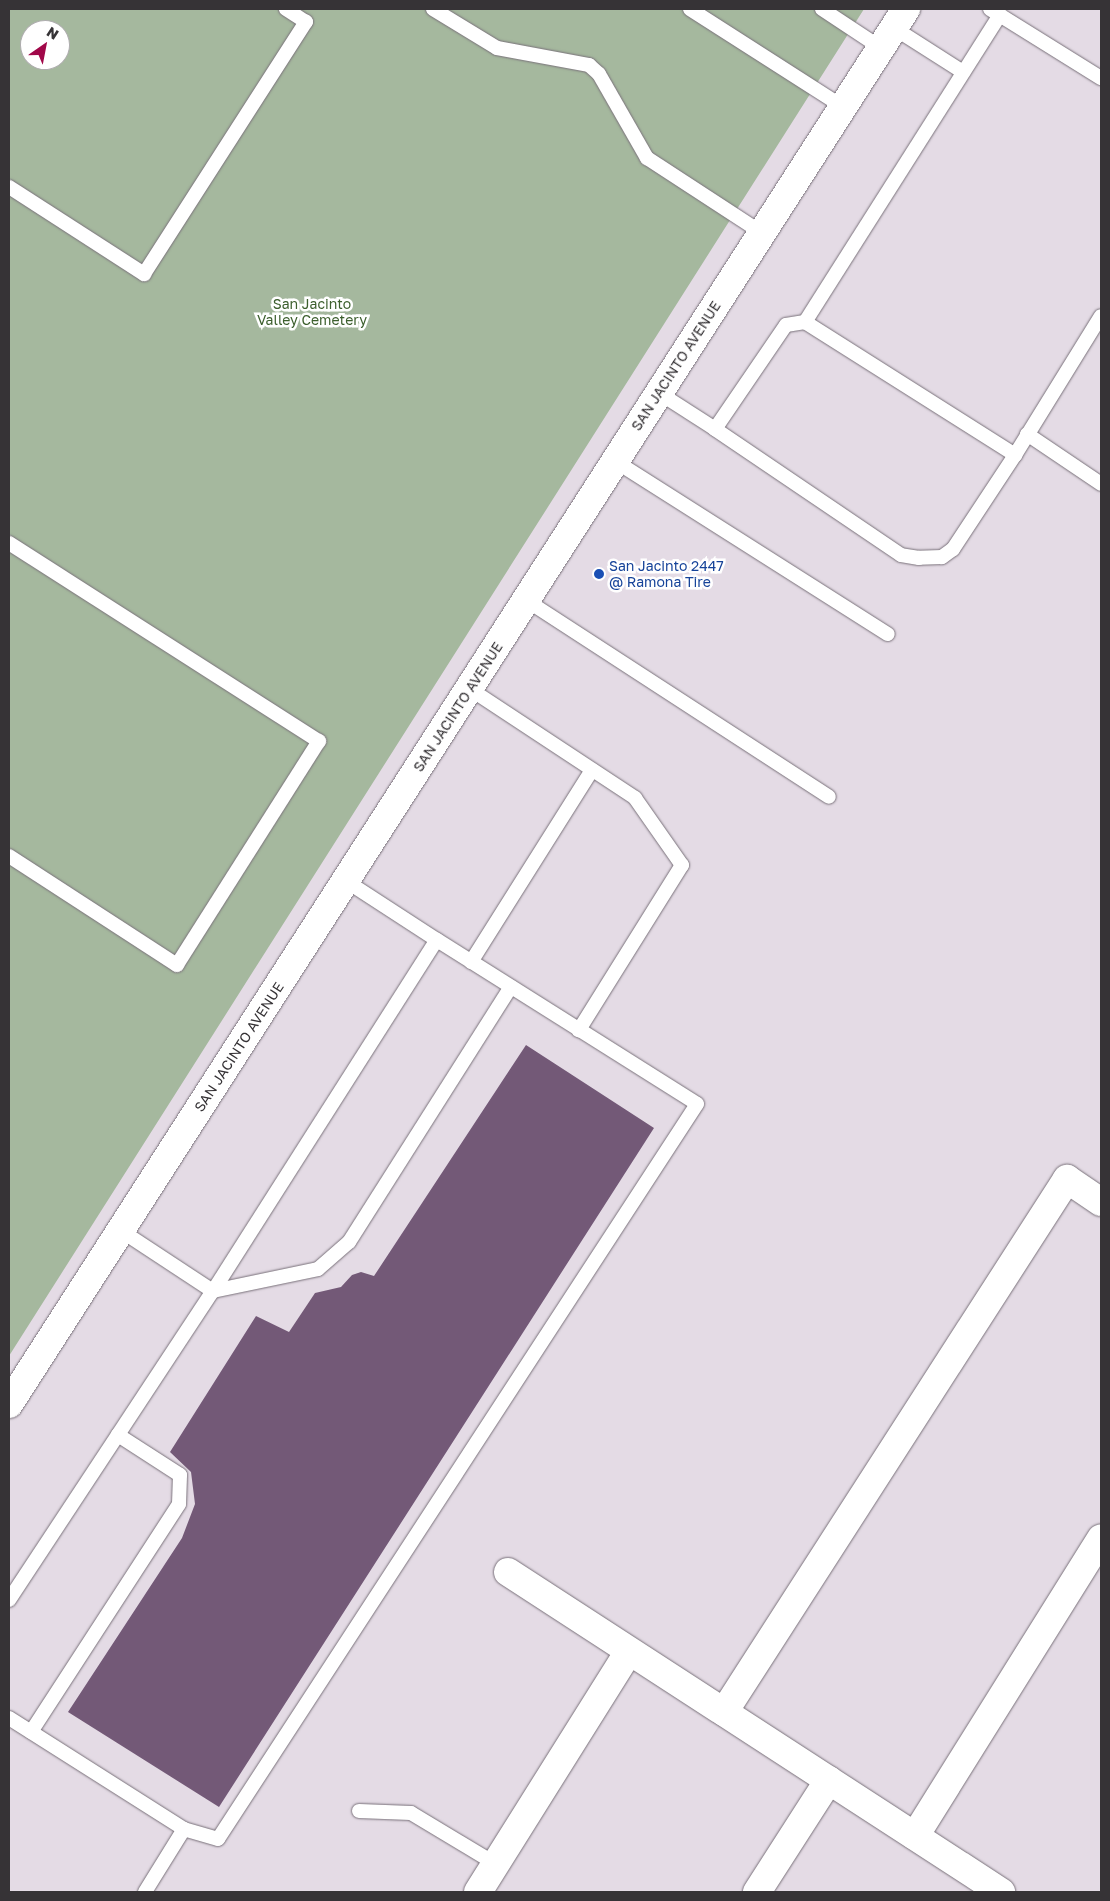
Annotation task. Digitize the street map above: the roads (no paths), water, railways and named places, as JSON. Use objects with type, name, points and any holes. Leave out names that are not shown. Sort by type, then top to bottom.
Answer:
[{"type":"street","name":"SAN JACINTO AVENUE","points":[[9,1404],[894,28]]},
{"type":"street","points":[[724,1712],[1067,1180],[1101,1202]]},
{"type":"street","points":[[915,1836],[1101,1538]]},
{"type":"street","points":[[508,1572],[1001,1892]]},
{"type":"street","points":[[478,1892],[629,1650]]},
{"type":"street","points":[[757,1892],[829,1780]]},
{"type":"lane","points":[[9,187],[144,274],[306,22],[286,9]]},
{"type":"lane","points":[[433,9],[497,48],[589,65],[598,74],[647,158],[762,233]]},
{"type":"lane","points":[[690,9],[843,107]]},
{"type":"lane","points":[[822,9],[894,28],[963,72]]},
{"type":"lane","points":[[805,322],[963,72],[995,12],[1101,78]]},
{"type":"lane","points":[[659,393],[901,555],[919,558],[942,557],[953,549],[1015,455],[1101,316]]},
{"type":"lane","points":[[715,429],[786,325],[805,322],[1015,455]]},
{"type":"lane","points":[[1027,434],[1101,484]]},
{"type":"lane","points":[[615,461],[888,634]]},
{"type":"lane","points":[[9,543],[318,741],[177,965],[9,856]]},
{"type":"lane","points":[[526,600],[828,797]]},
{"type":"lane","points":[[470,689],[635,798],[682,866],[579,1030]]},
{"type":"lane","points":[[471,962],[592,770]]},
{"type":"lane","points":[[9,1718],[184,1829],[218,1838],[697,1104],[471,962],[346,880]]},
{"type":"lane","points":[[9,1600],[213,1291],[437,940]]},
{"type":"lane","points":[[120,1230],[213,1291],[318,1269],[349,1242],[511,987]]},
{"type":"lane","points":[[31,1732],[179,1504],[180,1475],[118,1435]]},
{"type":"lane","points":[[359,1811],[411,1813],[496,1864]]},
{"type":"lane","points":[[146,1892],[184,1829]]},
{"type":"place","name":"San Jacinto 2447 @ Ramona Tire","points":[[599,574]]},
{"type":"park label","name":"San Jacinto Valley Cemetery","points":[[312,312]]}]
